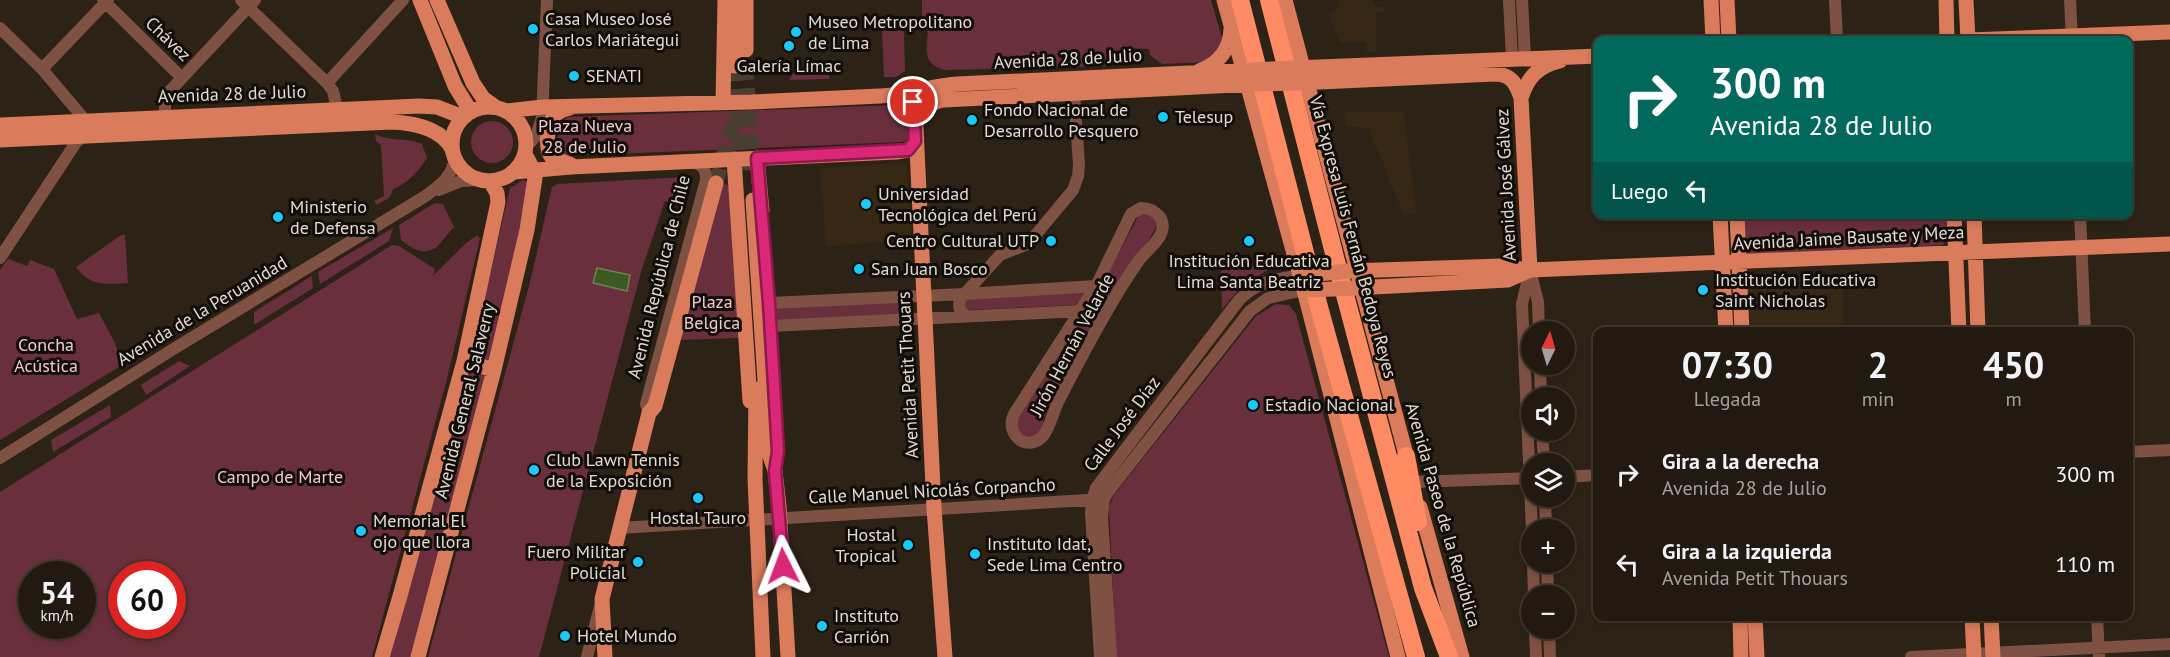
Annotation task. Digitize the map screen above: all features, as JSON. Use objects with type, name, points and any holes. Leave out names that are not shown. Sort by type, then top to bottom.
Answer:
[{"type":"highway","points":[[1240,0],[1319,307],[1416,657]]},
{"type":"highway","name":"Vía Expresa Luis Fernán Bedoya Reyes","points":[[1269,0],[1423,588],[1449,657]]},
{"type":"highway","points":[[1317,340],[1340,398],[1378,551],[1394,602],[1406,617]]},
{"type":"highway","points":[[1406,456],[1415,512],[1450,639],[1449,657]]},
{"type":"main road","points":[[420,0],[467,114]]},
{"type":"main road","points":[[437,0],[473,83],[483,98],[501,109],[519,122],[523,130],[526,151],[514,172],[507,177],[486,180],[465,172],[454,154],[454,132],[467,114],[479,108],[501,109]]},
{"type":"main road","points":[[723,103],[725,0]]},
{"type":"main road","points":[[735,0],[740,66],[746,0]]},
{"type":"main road","points":[[1224,0],[1249,77],[1305,283],[1317,340],[1398,657]]},
{"type":"main road","name":"Avenida Paseo de la República","points":[[1285,0],[1300,75],[1352,271],[1462,657]]},
{"type":"main road","points":[[1711,0],[1713,36]]},
{"type":"main road","points":[[1727,0],[1729,36]]},
{"type":"main road","points":[[1946,0],[1947,36]]},
{"type":"main road","points":[[1966,0],[1969,36]]},
{"type":"main road","points":[[1191,73],[1208,67],[1222,56],[1229,42],[1231,26]]},
{"type":"main road","points":[[2105,36],[2170,32]]},
{"type":"main road","name":"Avenida 28 de Julio","points":[[1300,75],[1519,58],[1593,56]]},
{"type":"main road","points":[[1521,98],[1528,80],[1535,72],[1552,62],[1575,57]]},
{"type":"main road","name":"Avenida 28 de Julio","points":[[915,134],[923,109],[938,101],[1074,93],[1249,77],[1494,74],[1521,67],[1519,58]]},
{"type":"main road","name":"Avenida 28 de Julio","points":[[501,109],[880,96],[957,84],[1191,73],[1249,77]]},
{"type":"main road","points":[[1494,74],[1504,75],[1511,79],[1517,86],[1521,98]]},
{"type":"main road","name":"Avenida Petit Thouars","points":[[908,93],[913,102],[934,508],[945,657]]},
{"type":"main road","name":"Avenida José Gálvez","points":[[1521,98],[1530,270]]},
{"type":"main road","name":"Avenida 28 de Julio","points":[[0,140],[165,117],[426,106],[467,114]]},
{"type":"main road","points":[[575,106],[561,111],[552,118],[548,150],[552,158],[558,161],[588,166]]},
{"type":"main road","name":"Avenida 28 de Julio","points":[[0,125],[87,128],[392,122],[429,129],[443,138],[454,154]]},
{"type":"main road","points":[[514,172],[588,166],[901,151],[910,149],[915,134]]},
{"type":"main road","name":"Avenida General Salaverry","points":[[418,657],[494,370],[528,230],[535,186],[533,169],[526,151]]},
{"type":"main road","points":[[757,158],[749,201],[756,392],[756,519],[763,657]]},
{"type":"main road","points":[[734,159],[749,201],[769,303],[778,451],[775,471]]},
{"type":"main road","name":"Avenida General Salaverry","points":[[382,657],[464,362],[498,202],[497,193],[486,180]]},
{"type":"main road","name":"Avenida República de Chile","points":[[602,599],[650,413],[655,406],[716,183]]},
{"type":"main road","points":[[749,201],[770,456],[775,471],[780,518],[788,657]]},
{"type":"main road","points":[[1721,219],[1741,327]]},
{"type":"main road","points":[[1726,327],[1736,219]]},
{"type":"main road","points":[[1954,219],[1959,327]]},
{"type":"main road","points":[[1974,219],[1978,327]]},
{"type":"main road","name":"Avenida Jaime Bausate y Meza","points":[[1305,283],[1352,271],[1502,266],[1530,270],[2170,244]]},
{"type":"main road","name":"Avenida Jaime Bausate y Meza","points":[[1305,283],[1357,288],[1508,280],[1530,270]]},
{"type":"main road","points":[[464,362],[494,370]]},
{"type":"main road","points":[[602,599],[605,657]]},
{"type":"main road","points":[[1740,621],[1741,657]]},
{"type":"main road","points":[[1755,621],[1757,657]]},
{"type":"main road","points":[[1972,621],[1974,656]]},
{"type":"main road","points":[[1991,621],[1993,656]]},
{"type":"street","points":[[327,83],[403,0]]},
{"type":"street","points":[[526,151],[539,130],[543,107],[548,0]]},
{"type":"street","points":[[1509,0],[1519,58]]},
{"type":"street","points":[[1519,58],[1522,0]]},
{"type":"street","points":[[1835,0],[1837,36]]},
{"type":"street","points":[[2070,0],[2072,36]]},
{"type":"street","points":[[42,69],[106,1]]},
{"type":"street","name":"Chávez","points":[[106,1],[182,78]]},
{"type":"street","points":[[165,117],[166,97],[248,2],[327,83],[333,91],[337,109]]},
{"type":"street","points":[[0,28],[42,69],[87,128],[0,258]]},
{"type":"street","points":[[966,316],[961,312],[960,299],[1000,255],[1028,244],[1073,190],[1079,165],[1074,93]]},
{"type":"street","name":"Avenida de la Peruanidad","points":[[0,458],[175,348],[424,197],[449,177],[454,167],[454,154]]},
{"type":"street","name":"Avenida República de Chile","points":[[650,413],[646,404],[706,180],[704,168],[700,164],[688,161]]},
{"type":"street","name":"Avenida de la Peruanidad","points":[[424,197],[461,181],[486,180]]},
{"type":"street","name":"Jirón Hernán Velarde","points":[[1141,208],[1148,208],[1158,214],[1163,225],[1159,237],[1140,259],[1121,288],[1057,404],[1046,433],[1036,441],[1020,440],[1015,436],[1011,425],[1014,414],[1081,310],[1112,257],[1131,214],[1141,208]]},
{"type":"street","points":[[2080,219],[2085,327]]},
{"type":"street","name":"Avenida José Gálvez","points":[[1530,270],[1538,302],[1539,321]]},
{"type":"street","name":"Avenida José Gálvez","points":[[1530,270],[1522,304],[1530,453]]},
{"type":"street","name":"Calle José Díaz","points":[[1100,657],[1098,500],[1250,311],[1263,301],[1305,283]]},
{"type":"street","name":"Jirón Hernán Velarde","points":[[769,303],[1096,286]]},
{"type":"street","points":[[897,297],[903,302],[904,308],[898,320]]},
{"type":"street","name":"Jirón Hernán Velarde","points":[[770,326],[1081,310]]},
{"type":"street","points":[[2133,452],[2170,450]]},
{"type":"street","points":[[1575,476],[1593,475]]},
{"type":"street","points":[[1413,482],[1521,478]]},
{"type":"street","name":"Calle José Díaz","points":[[1098,500],[1102,518],[1111,657]]},
{"type":"street","name":"Calle Manuel Nicolás Corpancho","points":[[619,528],[1098,500]]},
{"type":"street","name":"Avenida República de Chile","points":[[587,657],[602,599]]},
{"type":"street","points":[[2097,621],[2098,653]]},
{"type":"street","points":[[1535,639],[1536,657]]},
{"type":"street","points":[[1549,639],[1550,657]]},
{"type":"street","points":[[1911,657],[2098,653],[2170,644]]},
{"type":"shaded area","points":[[1339,0],[1372,0],[1376,7],[1384,7],[1384,12],[1376,13],[1376,52],[1367,52],[1366,42],[1340,42],[1328,14],[1336,11]]},
{"type":"shaded area","points":[[1345,112],[1404,112],[1416,213],[1404,215],[1369,128],[1345,126]]},
{"type":"shaded area","name":"Universidad Tecnológica del Perú","points":[[900,163],[907,167],[912,240],[826,246],[820,168]]},
{"type":"shaded area","points":[[597,268],[630,275],[627,291],[593,283]]},
{"type":"shaded area","points":[[1842,277],[1844,327],[1748,327],[1746,280]]},
{"type":"green space","points":[[922,0],[1211,0],[1224,45],[1210,62],[1162,64],[1150,55],[1149,49],[1127,48],[1126,55],[1108,66],[945,70],[932,64],[927,54],[928,28],[922,27]]},
{"type":"green space","points":[[904,30],[905,71],[896,77],[884,77],[882,31]]},
{"type":"green space","points":[[829,65],[829,79],[789,80],[796,69]]},
{"type":"green space","name":"Plaza Nueva 28 de Julio","points":[[905,106],[908,112],[908,138],[902,142],[568,156],[559,154],[558,150],[560,128],[568,117]]},
{"type":"green space","points":[[492,121],[507,127],[513,142],[507,157],[492,163],[477,157],[471,142],[477,127]]},
{"type":"green space","points":[[375,134],[422,144],[427,158],[412,176],[393,189],[390,197],[377,205],[374,201],[384,196],[381,145],[376,141]]},
{"type":"green space","name":"Club Lawn Tennis de la Exposición","points":[[685,177],[688,179],[685,207],[665,201],[641,272],[539,657],[428,657],[530,282],[552,187],[556,184]]},
{"type":"green space","points":[[523,180],[527,182],[529,188],[493,358],[411,657],[389,657],[467,374],[510,188]]},
{"type":"green space","name":"Plaza Belgica","points":[[721,184],[730,185],[739,338],[678,340]]},
{"type":"green space","points":[[435,203],[443,204],[454,227],[436,248],[424,252],[412,248],[401,240],[399,225]]},
{"type":"green space","points":[[1142,213],[1155,217],[1158,224],[1043,420],[1044,425],[1039,435],[1028,439],[1016,430],[1018,415],[1024,410],[1100,289]]},
{"type":"green space","points":[[1741,219],[1946,219],[1947,238],[1943,245],[1749,254],[1742,251]]},
{"type":"green space","points":[[393,228],[389,241],[320,284],[318,272]]},
{"type":"green space","points":[[121,235],[125,235],[128,283],[99,283],[87,278],[76,267]]},
{"type":"green space","name":"Campo de Marte","points":[[477,235],[480,238],[448,375],[372,657],[0,657],[0,492],[392,245],[399,246],[435,269],[433,276],[465,244]]},
{"type":"green space","name":"Concha Acústica","points":[[8,259],[27,266],[30,260],[54,269],[77,319],[99,313],[115,343],[119,356],[127,362],[0,440],[0,270]]},
{"type":"green space","points":[[1270,265],[1271,268],[1242,286],[1222,309],[1221,268]]},
{"type":"green space","points":[[312,276],[313,288],[254,325],[254,312]]},
{"type":"green space","points":[[1088,291],[1077,305],[962,309],[963,298]]},
{"type":"green space","points":[[899,302],[900,313],[894,316],[776,320],[777,305]]},
{"type":"green space","name":"Estadio Nacional","points":[[1276,304],[1289,305],[1296,314],[1389,657],[1116,657],[1109,507],[1114,495],[1256,316]]},
{"type":"green space","points":[[179,361],[190,366],[146,395],[141,385]]},
{"type":"green space","points":[[110,405],[111,417],[53,452],[51,440]]},
{"type":"tunnel","points":[[746,65],[752,170]]},
{"type":"tunnel","points":[[735,66],[741,170]]},
{"type":"tunnel","points":[[716,183],[734,118]]},
{"type":"place","name":"Casa Museo José Carlos Mariátegui","points":[[533,29]]},
{"type":"place","name":"Museo Metropolitano de Lima","points":[[796,32]]},
{"type":"place","name":"Galería Límac","points":[[789,46]]},
{"type":"place","name":"SENATI","points":[[574,76]]},
{"type":"place","name":"Telesup","points":[[1163,117]]},
{"type":"place","name":"Fondo Nacional de Desarrollo Pesquero","points":[[972,120]]},
{"type":"place","name":"Universidad Tecnológica del Perú","points":[[866,204]]},
{"type":"place","name":"Ministerio de Defensa","points":[[278,217]]},
{"type":"place","name":"Centro Cultural UTP","points":[[1051,241]]},
{"type":"place","name":"Institución Educativa Lima Santa Beatriz","points":[[1249,241]]},
{"type":"place","name":"San Juan Bosco","points":[[859,269]]},
{"type":"place","name":"Institución Educativa Saint Nicholas","points":[[1703,290]]},
{"type":"place","name":"Estadio Nacional","points":[[1253,405]]},
{"type":"place","name":"Club Lawn Tennis de la Exposición","points":[[534,470]]},
{"type":"place","name":"Hostal Tauro","points":[[698,498]]},
{"type":"place","name":"Memorial El ojo que llora","points":[[361,531]]},
{"type":"place","name":"Hostal Tropical","points":[[908,545]]},
{"type":"place","name":"Instituto Idat, Sede Lima Centro","points":[[975,554]]},
{"type":"place","name":"Fuero Militar Policial","points":[[638,562]]},
{"type":"place","name":"Instituto Carrión","points":[[822,626]]},
{"type":"place","name":"Hotel Mundo","points":[[565,636]]},
{"type":"route","points":[[783,566],[775,471],[778,451],[769,303],[757,158],[908,150],[915,141],[913,102]]}]
